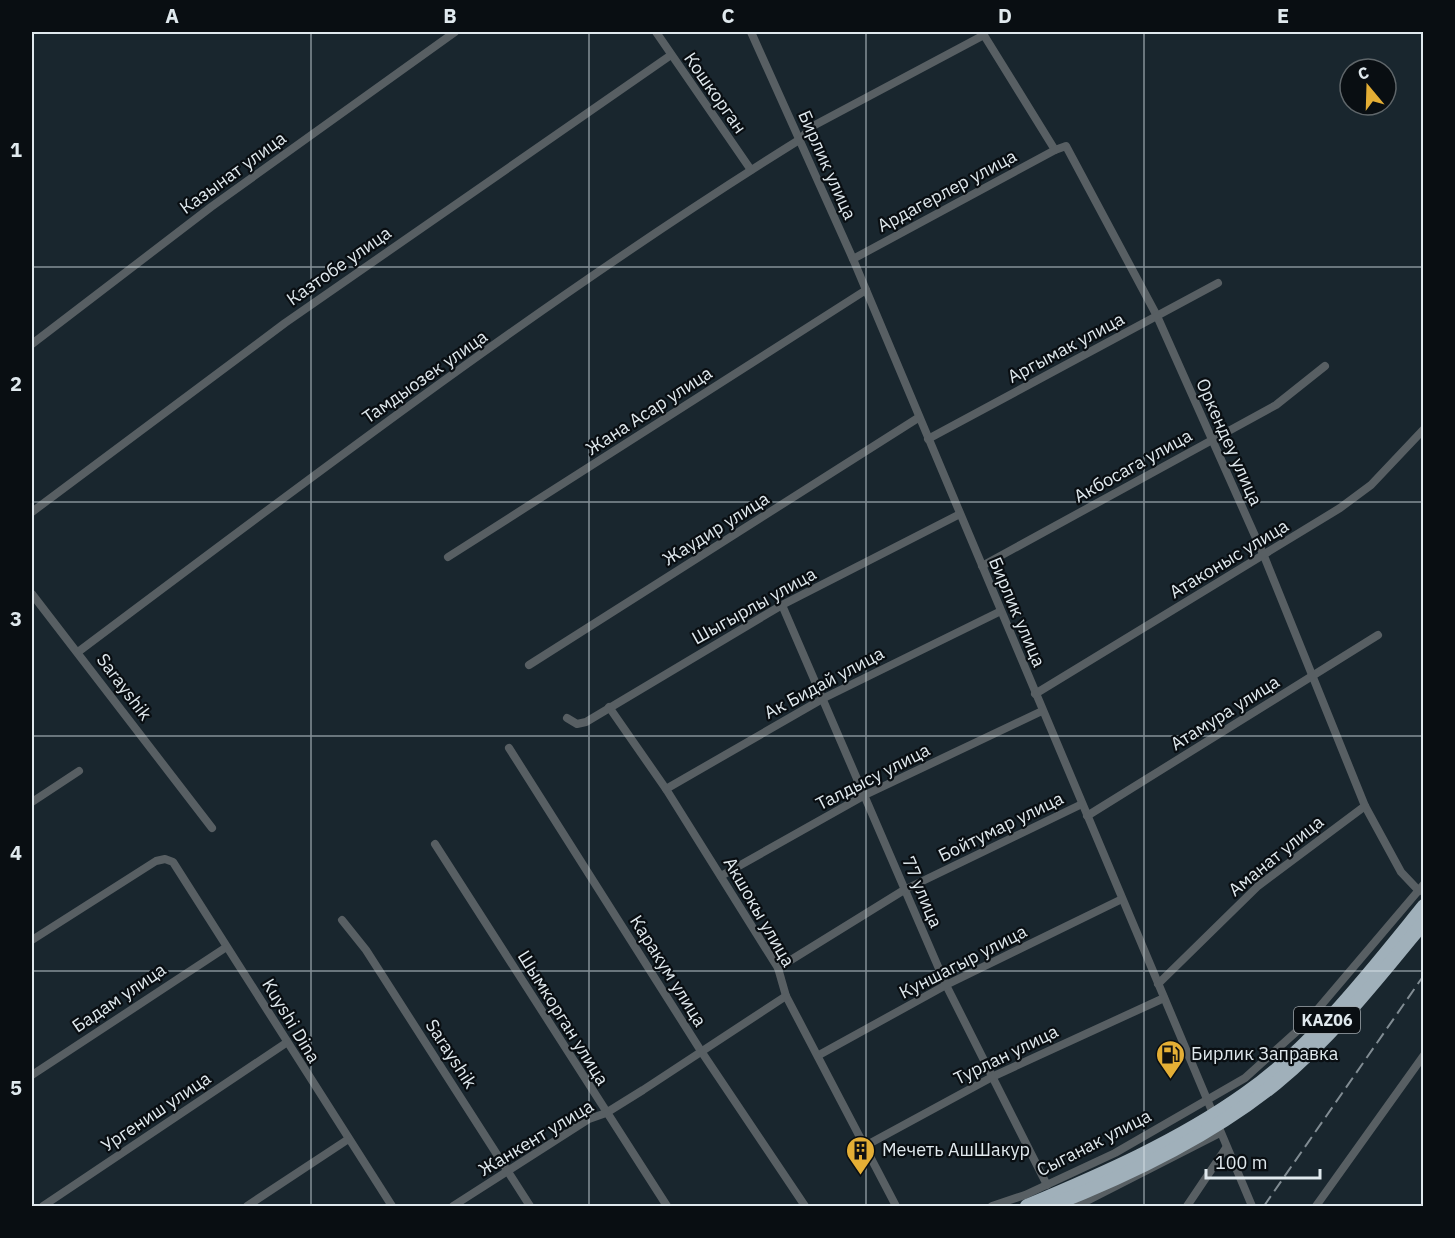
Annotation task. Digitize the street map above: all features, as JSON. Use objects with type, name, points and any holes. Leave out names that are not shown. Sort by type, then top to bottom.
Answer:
[{"type":"highway","name":"KАZ06","points":[[1027,1206],[1217,1124],[1246,1094],[1296,1051],[1364,978],[1424,906]]},
{"type":"highway","name":"KАZ06","points":[[1050,1206],[1095,1188],[1217,1124],[1252,1101],[1302,1058],[1349,1009],[1424,922]]},
{"type":"street","name":"Казынат улица","points":[[32,344],[220,200],[455,32]]},
{"type":"street","name":"Кошкорган","points":[[656,32],[751,170]]},
{"type":"street","name":"Бирлик улица","points":[[751,32],[853,259],[918,418],[1252,1206]]},
{"type":"street","name":"Тамдыозек улица","points":[[78,652],[361,440],[551,306],[799,140],[813,126],[983,33]]},
{"type":"street","name":"Оркендеу улица","points":[[983,33],[1055,150],[1066,146],[1072,155],[1157,316],[1264,556],[1311,678],[1365,806],[1401,872],[1421,888]]},
{"type":"street","name":"Казтобе улица","points":[[32,512],[285,323],[671,55]]},
{"type":"street","name":"Ардагерлер улица","points":[[853,259],[1055,150]]},
{"type":"street","name":"Аргымак улица","points":[[928,439],[1218,283]]},
{"type":"street","name":"Жана Асар улица","points":[[448,557],[866,290]]},
{"type":"street","name":"Акбосага улица","points":[[982,566],[1276,405],[1325,366]]},
{"type":"street","name":"Жаудир улица","points":[[529,665],[918,418]]},
{"type":"street","name":"Атаконыс улица","points":[[1035,694],[1340,508],[1371,485],[1424,429]]},
{"type":"street","name":"Шыгырлы улица","points":[[567,718],[572,723],[581,724],[782,605],[960,514]]},
{"type":"street","name":"Sarayshik","points":[[32,594],[212,828]]},
{"type":"street","name":"77 улица","points":[[782,605],[946,985],[994,1076],[1047,1185]]},
{"type":"street","name":"Ак Бидай улица","points":[[666,789],[824,698],[1001,611]]},
{"type":"street","name":"Атамура улица","points":[[1087,816],[1378,635]]},
{"type":"street","name":"Акшокы улица","points":[[609,707],[666,789],[778,968],[786,996],[819,1055],[896,1206]]},
{"type":"street","name":"Талдысу улица","points":[[721,876],[865,795],[1042,711]]},
{"type":"street","name":"Каракум улица","points":[[509,748],[701,1051],[805,1206]]},
{"type":"street","points":[[32,802],[80,771]]},
{"type":"street","name":"Бойтумар улица","points":[[778,968],[904,890],[1082,804]]},
{"type":"street","name":"Аманат улица","points":[[1158,984],[1258,886],[1365,806]]},
{"type":"street","name":"Шымкорган улица","points":[[435,844],[667,1206]]},
{"type":"street","name":"Kuyshi Dina","points":[[32,940],[160,859],[173,862],[225,948],[258,994],[286,1043],[392,1206]]},
{"type":"street","name":"Сыганак улица","points":[[992,1206],[1047,1185],[1115,1153],[1245,1078],[1306,1023],[1421,888]]},
{"type":"street","name":"Куншагыр улица","points":[[819,1055],[946,985],[1122,899]]},
{"type":"street","name":"Sarayshik","points":[[342,920],[366,950],[530,1206]]},
{"type":"street","name":"Бадам улица","points":[[32,1075],[225,948]]},
{"type":"street","name":"Жанкент улица","points":[[453,1206],[510,1172],[589,1119],[606,1113],[786,996]]},
{"type":"street","name":"Турлан улица","points":[[865,1146],[994,1076],[1164,998]]},
{"type":"street","name":"Ургениш улица","points":[[44,1206],[286,1043]]},
{"type":"street","points":[[1316,1206],[1424,1055]]},
{"type":"street","points":[[1077,1206],[1217,1124]]},
{"type":"street","points":[[246,1206],[348,1140]]},
{"type":"street","points":[[1187,1206],[1226,1148]]},
{"type":"railway","points":[[1264,1206],[1424,975]]},
{"type":"place","name":"Бирлик Заправка","points":[[1170,1080]]},
{"type":"place","name":"Мечеть АшШакур","points":[[861,1176]]}]
